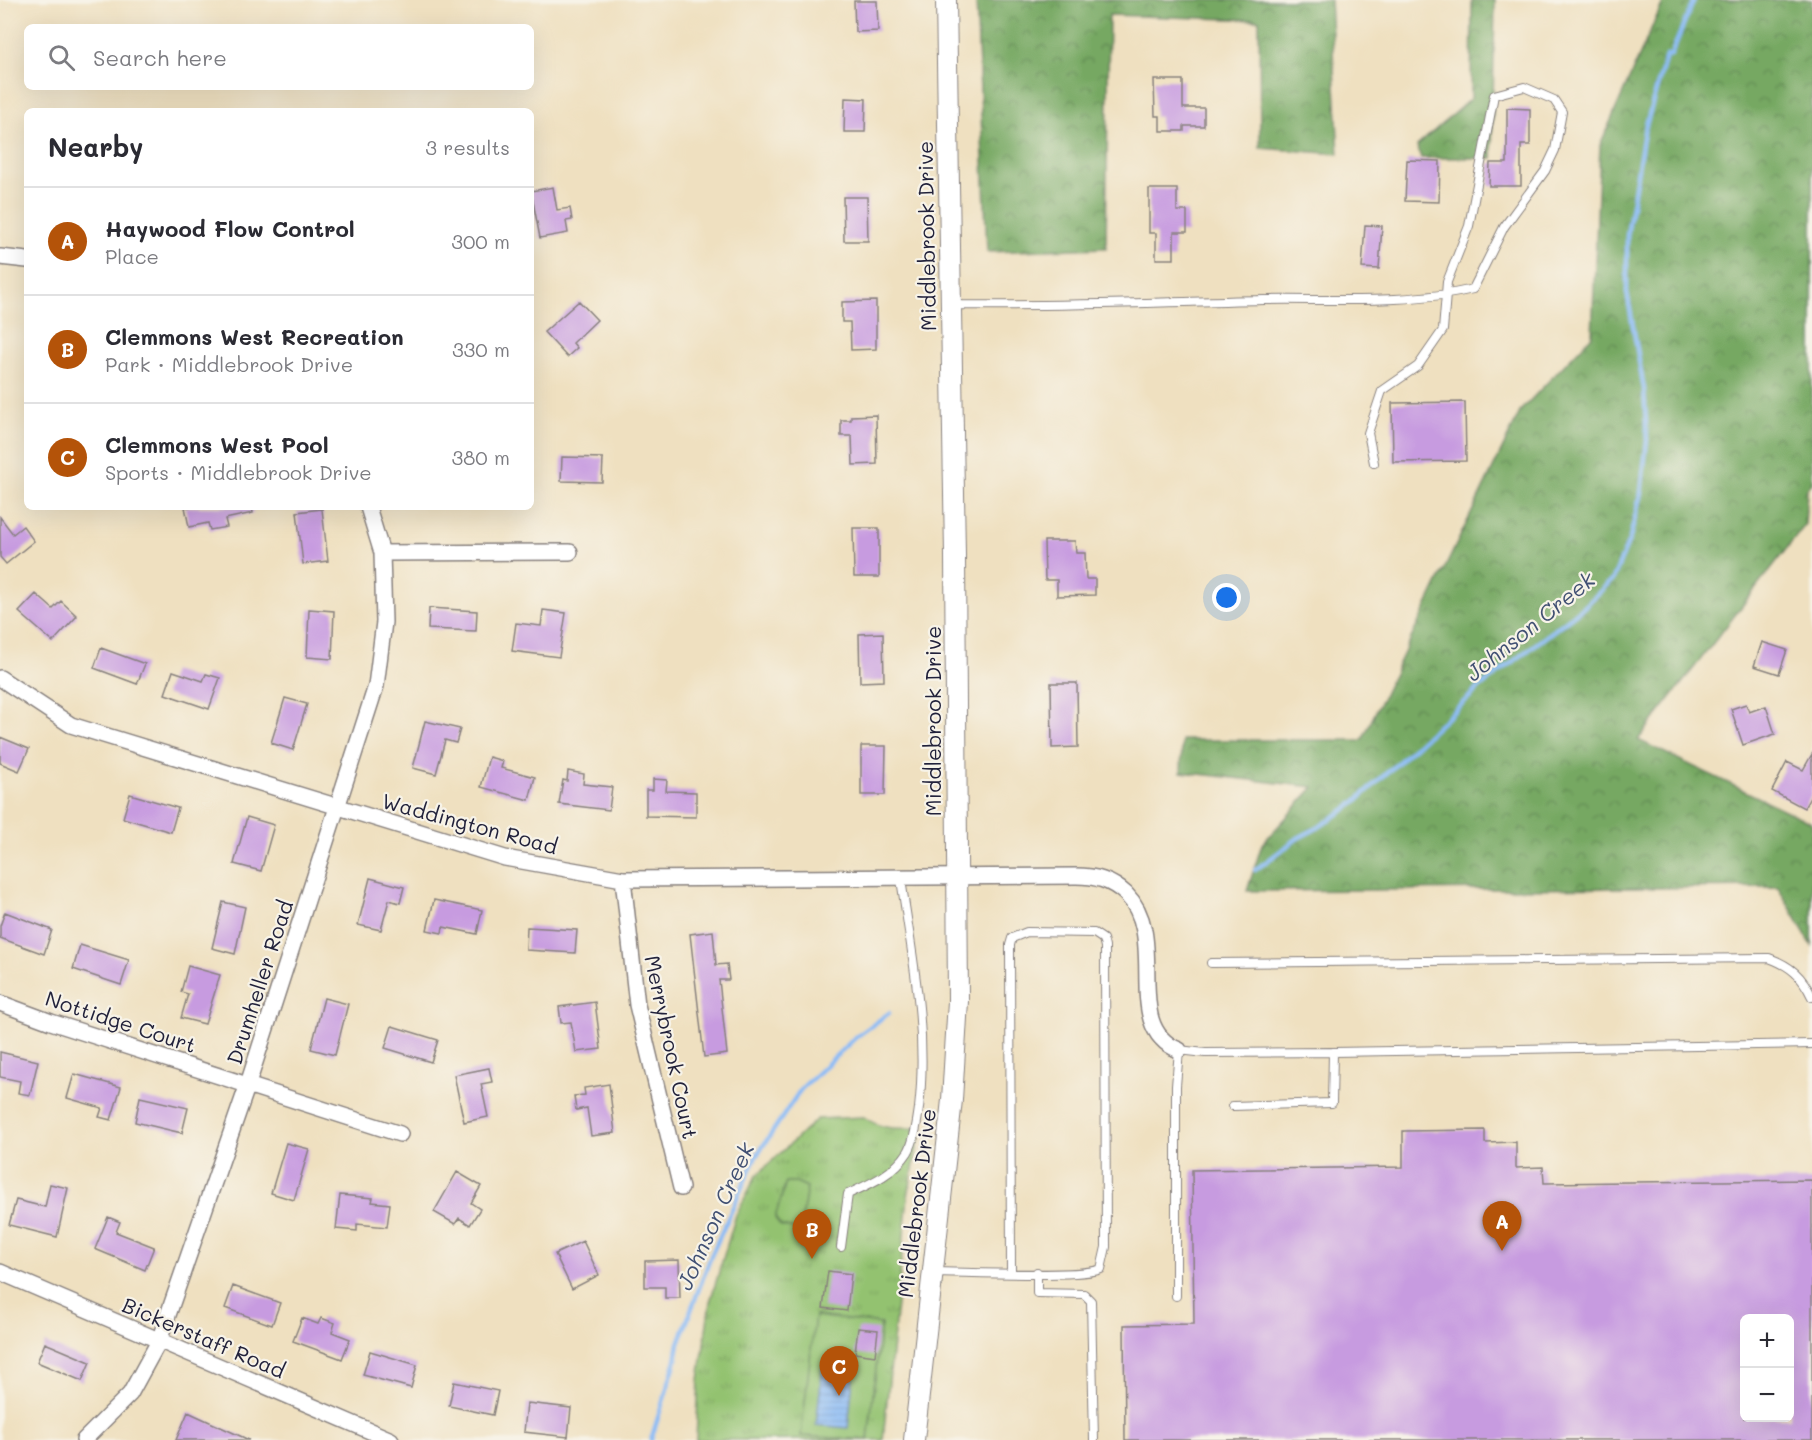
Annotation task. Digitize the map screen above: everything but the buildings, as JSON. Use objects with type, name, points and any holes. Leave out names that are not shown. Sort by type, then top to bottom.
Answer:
[{"type":"street","name":"Middlebrook Drive","points":[[914,1440],[957,1043],[946,0]]},
{"type":"street","points":[[0,257],[24,260]]},
{"type":"street","name":"Drumheller Road","points":[[84,1440],[130,1394],[159,1341],[248,1084],[376,686],[384,622],[382,553],[369,510]]},
{"type":"street","points":[[382,553],[570,552]]},
{"type":"street","name":"Waddington Road","points":[[0,678],[71,725],[337,809],[505,858],[623,879],[1089,876],[1110,882],[1120,888],[1134,904],[1145,925],[1148,1011],[1153,1025],[1166,1043],[1179,1050]]},
{"type":"street","name":"Merrybrook Court","points":[[623,879],[637,1005],[681,1188]]},
{"type":"street","name":"Nottidge Court","points":[[0,1003],[51,1022],[400,1134]]},
{"type":"street","name":"Bickerstaff Road","points":[[0,1272],[390,1440]]},
{"type":"lane","points":[[951,304],[1021,306],[1448,295],[1473,289],[1504,227],[1545,171],[1555,150],[1562,112],[1554,100],[1524,87],[1494,95],[1469,226],[1448,282],[1448,295],[1443,330],[1418,366],[1382,391],[1368,434],[1374,463]]},
{"type":"lane","points":[[841,1247],[848,1194],[881,1177],[898,1165],[909,1150],[918,1117],[922,1071],[921,1011],[901,879]]},
{"type":"lane","points":[[932,1272],[1011,1272],[1094,1272],[1101,1269],[1104,1259],[1105,947],[1103,939],[1094,933],[1027,932],[1012,938],[1010,945],[1011,1272]]},
{"type":"lane","points":[[1211,963],[1768,958],[1789,966],[1805,982],[1812,997]]},
{"type":"lane","points":[[1176,1296],[1176,1086],[1179,1050],[1205,1053],[1333,1052],[1812,1044]]},
{"type":"lane","points":[[1233,1106],[1332,1103],[1333,1052]]},
{"type":"lane","points":[[1036,1272],[1037,1293],[1084,1294],[1091,1300],[1094,1440]]},
{"type":"green space","points":[[976,0],[1330,0],[1339,154],[1260,148],[1259,20],[1109,15],[1106,248],[987,252]]},
{"type":"green space","points":[[1472,0],[1495,0],[1492,158],[1421,158],[1417,146],[1471,98]]},
{"type":"green space","points":[[1664,0],[1812,0],[1812,483],[1807,489],[1805,525],[1638,740],[1812,823],[1812,946],[1778,887],[1247,891],[1262,844],[1314,787],[1181,772],[1182,740],[1362,740],[1521,410],[1592,336],[1600,145]]},
{"type":"green space","points":[[864,1117],[884,1127],[921,1128],[908,1196],[883,1440],[696,1440],[699,1380],[710,1302],[736,1215],[756,1176],[817,1119]]},
{"type":"green space","points":[[786,1182],[796,1182],[807,1187],[800,1230],[781,1226],[775,1218]]},
{"type":"green space","points":[[815,1316],[881,1324],[868,1440],[801,1436]]},
{"type":"water","points":[[823,1365],[854,1368],[848,1428],[816,1425]]},
{"type":"waterway","name":"Johnson Creek","points":[[1255,870],[1298,838],[1353,804],[1479,688],[1584,607],[1613,579],[1630,538],[1641,493],[1647,440],[1644,389],[1627,292],[1627,236],[1644,132],[1666,56],[1671,55],[1694,0]]},
{"type":"waterway","name":"Johnson Creek","points":[[651,1440],[676,1360],[679,1343],[711,1256],[755,1158],[801,1089],[856,1037],[889,1013]]},
{"type":"place","name":"Haywood Flow Control","points":[[1502,1251]]},
{"type":"place","name":"Clemmons West Recreation","points":[[812,1259]]},
{"type":"place","name":"Clemmons West Pool","points":[[839,1396]]}]
